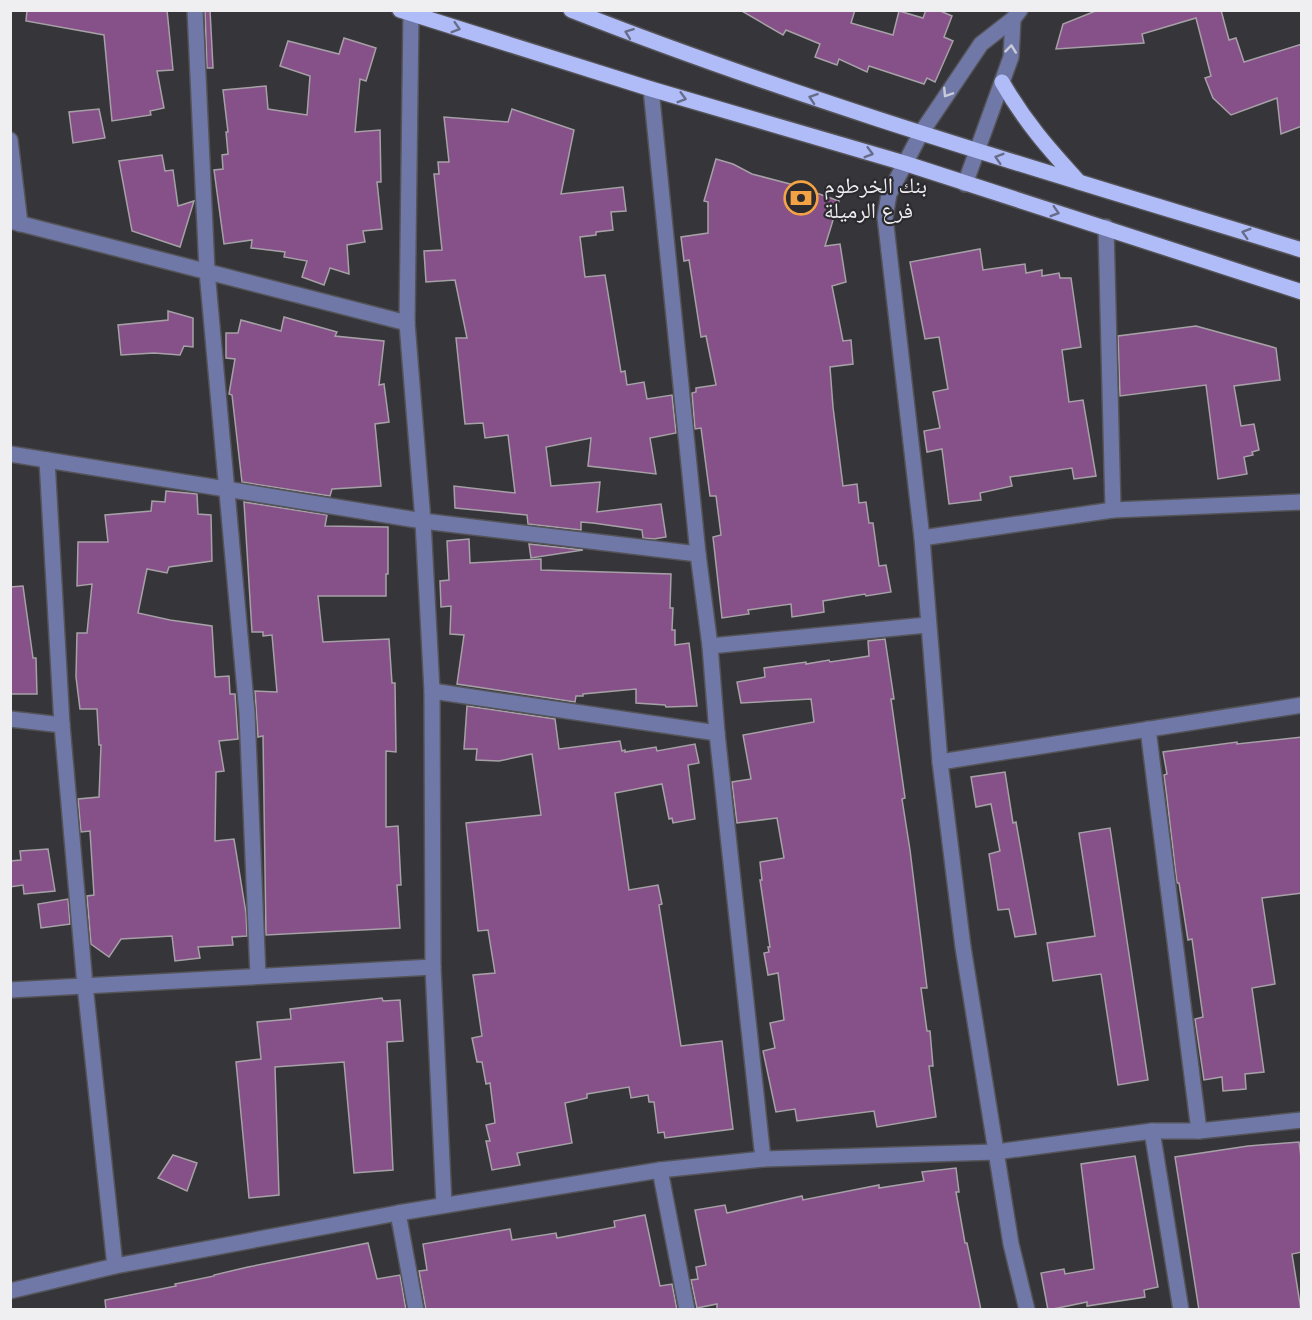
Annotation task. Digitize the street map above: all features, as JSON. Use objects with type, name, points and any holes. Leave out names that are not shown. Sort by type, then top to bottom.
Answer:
[{"type":"main road","points":[[571,10],[675,51],[921,133],[1302,250]]},
{"type":"main road","points":[[405,12],[651,89],[904,163],[1302,292]]},
{"type":"main road","points":[[1002,82],[1019,111],[1041,141],[1079,182]]},
{"type":"street","points":[[195,10],[207,271],[247,713],[258,976]]},
{"type":"street","points":[[405,12],[407,323],[423,520],[432,691],[433,967],[444,1205]]},
{"type":"street","points":[[1017,15],[981,44],[921,133],[889,194],[885,217],[922,538],[927,625],[940,762],[963,947],[1011,1244],[1028,1310]]},
{"type":"street","points":[[965,184],[1011,57],[1017,15]]},
{"type":"street","points":[[651,89],[763,1159]]},
{"type":"street","points":[[10,140],[15,223],[407,323]]},
{"type":"street","points":[[1106,227],[1113,510]]},
{"type":"street","points":[[10,454],[423,520],[698,554]]},
{"type":"street","points":[[47,460],[63,725],[85,986],[115,1266]]},
{"type":"street","points":[[922,538],[1113,510],[1302,502]]},
{"type":"street","points":[[710,645],[927,625]]},
{"type":"street","points":[[432,691],[717,733]]},
{"type":"street","points":[[940,762],[1302,705]]},
{"type":"street","points":[[10,719],[63,725]]},
{"type":"street","points":[[1148,729],[1199,1131]]},
{"type":"street","points":[[10,990],[433,967]]},
{"type":"street","points":[[10,1291],[115,1266],[398,1213],[660,1170],[763,1159],[996,1152],[1152,1131],[1199,1131],[1302,1120]]},
{"type":"street","points":[[1152,1131],[1181,1310]]},
{"type":"street","points":[[660,1170],[687,1310]]},
{"type":"street","points":[[398,1213],[416,1310]]},
{"type":"building","points":[[27,10],[167,10],[173,70],[157,71],[164,108],[150,111],[151,115],[112,121],[104,35],[26,21]]},
{"type":"building","points":[[205,10],[210,10],[213,68],[207,68]]},
{"type":"building","points":[[740,10],[855,10],[851,23],[893,35],[899,11],[923,18],[926,10],[938,10],[952,16],[944,37],[953,41],[935,82],[927,78],[924,84],[869,66],[867,72],[839,59],[837,65],[815,57],[820,44],[786,30],[783,35]]},
{"type":"building","points":[[1098,10],[1221,10],[1229,40],[1236,38],[1244,62],[1302,44],[1302,126],[1281,134],[1277,98],[1231,115],[1213,98],[1205,78],[1211,76],[1196,18],[1142,34],[1144,43],[1056,49],[1063,24]]},
{"type":"building","points":[[344,38],[376,48],[366,81],[360,79],[355,132],[380,130],[381,182],[377,182],[382,229],[363,231],[365,242],[347,245],[349,274],[330,268],[324,285],[302,277],[307,261],[284,257],[285,252],[251,248],[252,240],[224,244],[214,170],[223,169],[222,155],[228,154],[223,90],[266,86],[268,109],[307,115],[310,76],[280,66],[288,41],[339,54]]},
{"type":"building","points":[[99,109],[105,138],[73,143],[69,112]]},
{"type":"building","points":[[512,109],[574,130],[561,194],[623,187],[626,211],[611,212],[613,230],[580,237],[585,277],[605,275],[621,372],[625,371],[627,385],[644,382],[647,399],[672,395],[676,433],[650,438],[656,474],[588,466],[591,438],[546,447],[551,486],[600,482],[597,512],[661,504],[666,537],[643,538],[642,530],[593,523],[581,522],[581,530],[528,524],[527,515],[455,508],[454,486],[515,493],[508,435],[485,438],[483,423],[465,424],[456,338],[467,338],[455,280],[426,282],[424,251],[442,250],[434,174],[439,174],[438,162],[449,162],[444,117],[508,122]]},
{"type":"building","points":[[162,155],[165,171],[173,170],[178,206],[194,201],[180,247],[132,231],[119,161]]},
{"type":"building","points":[[716,159],[733,164],[752,174],[794,185],[839,201],[825,246],[840,244],[846,282],[832,286],[843,341],[851,340],[853,364],[830,367],[843,486],[857,484],[859,503],[866,502],[869,523],[873,523],[879,566],[886,565],[891,592],[823,601],[824,612],[792,617],[791,604],[748,610],[749,614],[722,618],[713,537],[721,535],[716,496],[710,496],[701,428],[695,429],[692,393],[696,392],[696,388],[716,385],[706,336],[701,337],[689,260],[684,261],[681,237],[708,233],[708,202],[704,201]]},
{"type":"building","points":[[980,249],[983,270],[1025,264],[1026,273],[1042,270],[1042,276],[1059,273],[1060,278],[1071,278],[1081,347],[1062,350],[1069,402],[1083,400],[1096,476],[1074,479],[1072,468],[1010,477],[1012,486],[980,493],[981,500],[949,504],[942,449],[927,452],[924,431],[940,428],[933,392],[948,389],[939,337],[925,339],[910,262]]},
{"type":"building","points":[[168,311],[193,318],[193,347],[184,346],[180,355],[154,353],[121,355],[118,325],[168,320]]},
{"type":"building","points":[[284,317],[337,332],[335,336],[384,341],[379,385],[384,384],[389,422],[375,424],[381,486],[332,489],[330,496],[242,482],[232,395],[229,394],[235,359],[226,358],[226,333],[238,333],[241,320],[281,331]]},
{"type":"building","points":[[1196,326],[1276,348],[1280,380],[1234,386],[1241,426],[1254,424],[1259,450],[1252,452],[1253,455],[1244,457],[1247,474],[1218,479],[1206,385],[1120,396],[1118,336]]},
{"type":"building","points":[[166,491],[197,494],[198,514],[211,515],[212,561],[169,567],[167,573],[147,569],[138,613],[212,626],[215,677],[229,676],[230,694],[235,694],[238,739],[219,741],[224,771],[216,772],[215,841],[234,839],[246,913],[247,936],[232,937],[233,945],[198,947],[200,958],[175,961],[172,936],[121,939],[109,957],[91,944],[87,896],[94,895],[90,831],[81,832],[78,799],[99,797],[101,745],[99,745],[97,709],[80,709],[76,677],[77,633],[87,633],[92,584],[77,586],[78,542],[108,542],[105,515],[151,511],[152,501],[165,502]]},
{"type":"building","points":[[244,502],[327,515],[325,526],[388,527],[386,596],[318,596],[323,642],[389,639],[392,683],[395,683],[396,752],[386,751],[386,827],[398,826],[401,885],[397,885],[400,928],[266,935],[263,736],[258,737],[255,691],[277,692],[272,635],[263,636],[263,632],[252,632]]},
{"type":"building","points":[[469,539],[470,563],[541,559],[541,570],[671,574],[672,630],[675,630],[675,645],[689,643],[697,706],[666,707],[665,705],[636,703],[636,689],[583,694],[583,696],[576,696],[575,702],[457,684],[464,635],[450,634],[451,606],[441,607],[440,581],[449,580],[447,541]]},
{"type":"building","points":[[529,544],[583,550],[531,558]]},
{"type":"building","points":[[23,586],[33,658],[36,658],[37,694],[10,694],[10,587]]},
{"type":"building","points":[[885,639],[905,798],[902,799],[927,988],[921,988],[927,1031],[930,1031],[933,1066],[929,1066],[936,1117],[877,1127],[874,1111],[797,1121],[795,1109],[776,1112],[763,1051],[775,1048],[770,1023],[784,1020],[778,973],[768,975],[764,953],[769,952],[768,947],[770,947],[760,880],[762,880],[760,862],[784,858],[777,818],[737,823],[732,782],[751,779],[743,735],[814,722],[811,699],[741,703],[737,682],[765,677],[764,668],[869,656],[868,641]]},
{"type":"building","points":[[467,706],[555,719],[559,749],[620,741],[622,751],[625,750],[625,752],[656,747],[657,751],[695,744],[699,763],[688,765],[695,819],[673,823],[672,818],[669,819],[662,784],[615,793],[629,890],[658,885],[662,904],[659,905],[681,1046],[722,1041],[733,1129],[665,1138],[664,1132],[658,1133],[654,1102],[649,1102],[648,1095],[631,1098],[629,1087],[587,1094],[587,1098],[565,1103],[572,1143],[517,1153],[520,1165],[492,1170],[486,1141],[490,1141],[486,1125],[495,1123],[490,1083],[486,1084],[482,1062],[477,1062],[472,1038],[482,1036],[473,975],[495,973],[488,930],[478,931],[466,823],[541,815],[532,754],[499,761],[476,760],[477,749],[464,749]]},
{"type":"building","points":[[1302,737],[1302,893],[1262,898],[1275,984],[1252,988],[1264,1072],[1245,1074],[1246,1089],[1223,1091],[1222,1077],[1204,1080],[1195,1019],[1203,1017],[1192,939],[1188,940],[1179,883],[1177,883],[1163,752],[1237,742],[1237,744]]},
{"type":"building","points":[[1005,772],[1036,934],[1015,937],[1009,909],[998,910],[989,854],[1000,851],[991,804],[976,807],[971,777]]},
{"type":"building","points":[[1110,828],[1148,1080],[1118,1085],[1101,974],[1053,981],[1047,943],[1095,936],[1079,833]]},
{"type":"building","points":[[48,849],[55,891],[24,894],[23,885],[10,887],[10,861],[21,860],[20,851]]},
{"type":"building","points":[[68,899],[70,924],[41,928],[38,904]]},
{"type":"building","points":[[382,998],[383,1001],[400,1000],[403,1041],[387,1042],[393,1170],[354,1173],[344,1062],[275,1067],[279,1195],[249,1198],[236,1062],[261,1059],[257,1022],[291,1019],[290,1009]]},
{"type":"building","points":[[1299,1142],[1302,1165],[1302,1252],[1292,1254],[1301,1310],[1199,1310],[1175,1157],[1248,1146]]},
{"type":"building","points":[[173,1155],[197,1163],[187,1191],[158,1178]]},
{"type":"building","points":[[1135,1156],[1158,1287],[1144,1290],[1145,1297],[1087,1306],[1087,1302],[1048,1310],[1041,1273],[1064,1269],[1065,1274],[1094,1269],[1081,1164]]},
{"type":"building","points":[[956,1168],[959,1192],[956,1192],[981,1310],[717,1310],[717,1304],[697,1308],[691,1280],[698,1279],[696,1267],[706,1265],[695,1210],[725,1205],[727,1213],[802,1196],[803,1200],[879,1185],[879,1188],[924,1181],[922,1172]]},
{"type":"building","points":[[645,1215],[660,1286],[672,1284],[677,1310],[426,1310],[419,1271],[427,1270],[423,1244],[510,1229],[512,1240],[556,1233],[557,1238],[615,1227],[614,1221]]},
{"type":"building","points":[[368,1243],[377,1279],[400,1275],[406,1310],[106,1310],[105,1300],[176,1286],[175,1284],[248,1267]]},
{"type":"place","name":"بنك الخرطوم فرع الرميلة","points":[[801,198]]}]
